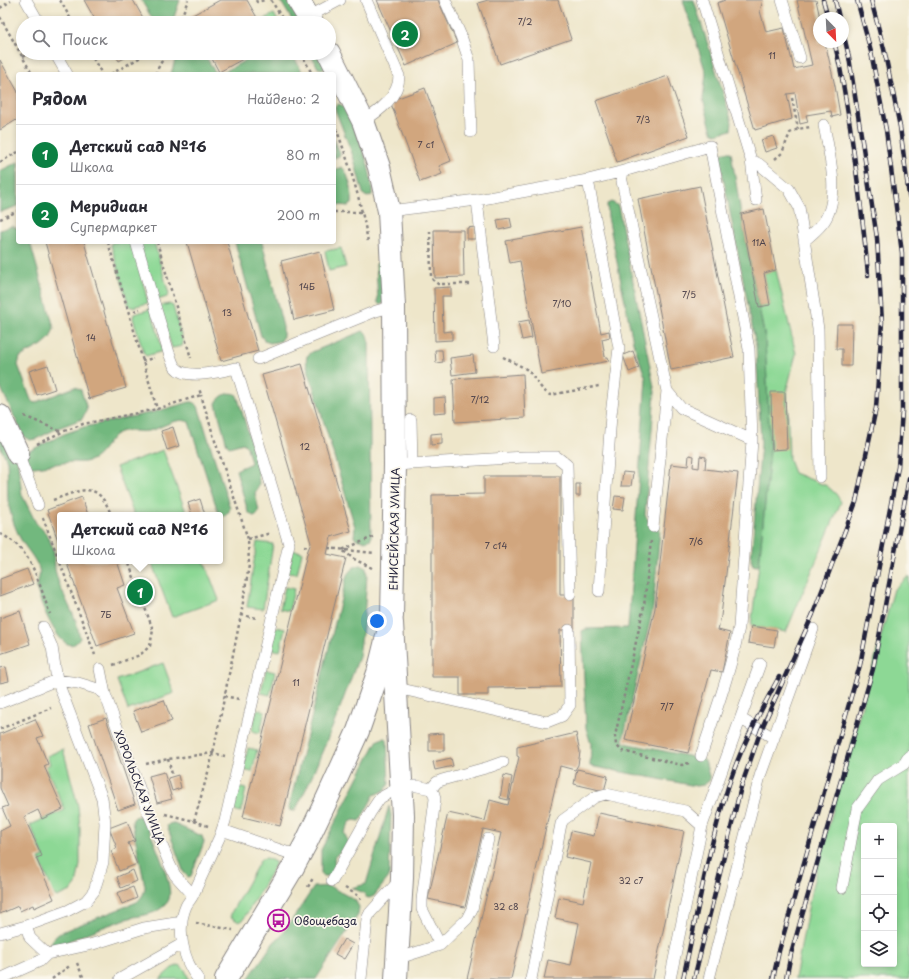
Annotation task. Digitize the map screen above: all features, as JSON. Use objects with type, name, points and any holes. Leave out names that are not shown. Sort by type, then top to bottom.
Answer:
[{"type":"main road","name":"ЕНИСЕЙСКАЯ УЛИЦА","points":[[330,60],[335,72]]},
{"type":"main road","name":"ЕНИСЕЙСКАЯ УЛИЦА","points":[[226,979],[300,854],[358,731],[378,673],[392,616],[404,464],[394,306],[390,211],[379,167],[363,122],[337,79]]},
{"type":"main road","points":[[10,415],[18,454]]},
{"type":"main road","points":[[392,616],[403,815],[402,878],[396,969]]},
{"type":"lane","points":[[26,0],[34,16]]},
{"type":"lane","points":[[306,13],[340,0]]},
{"type":"lane","points":[[363,122],[385,106],[399,83],[399,76],[366,0]]},
{"type":"lane","points":[[445,0],[461,36],[469,60],[471,132]]},
{"type":"lane","points":[[702,0],[755,162],[756,200]]},
{"type":"lane","points":[[782,0],[800,58]]},
{"type":"lane","points":[[59,60],[66,72]]},
{"type":"lane","points":[[804,241],[823,224],[833,203],[832,169],[824,125]]},
{"type":"lane","points":[[390,211],[477,200],[588,180],[710,146],[749,349],[752,440],[739,627],[735,651],[701,756]]},
{"type":"lane","points":[[755,162],[789,189],[799,208],[818,329],[820,477]]},
{"type":"lane","points":[[620,172],[667,391],[653,527]]},
{"type":"lane","points":[[588,180],[619,348],[611,415],[599,591]]},
{"type":"lane","points":[[477,200],[494,346]]},
{"type":"lane","points":[[137,244],[173,362],[179,371],[196,374],[214,373],[236,368],[289,544],[222,830],[193,895],[186,906],[182,922],[182,944],[191,967],[198,979]]},
{"type":"lane","points":[[258,359],[376,311],[394,306]]},
{"type":"lane","points":[[667,391],[681,408],[752,440]]},
{"type":"lane","points":[[411,420],[404,464],[525,457],[558,457],[567,465],[570,595]]},
{"type":"lane","points":[[18,454],[38,505]]},
{"type":"lane","points":[[0,933],[26,926],[67,911],[86,900],[94,891],[103,862],[105,823],[102,798],[57,680],[52,647],[43,627]]},
{"type":"lane","points":[[709,979],[760,776],[813,629]]},
{"type":"lane","points":[[396,688],[547,722],[562,716],[570,705],[569,630]]},
{"type":"lane","points":[[670,979],[702,826],[760,664]]},
{"type":"lane","name":"ХОРОЛЬСКАЯ УЛИЦА","points":[[100,669],[105,694],[146,807],[175,875],[193,895]]},
{"type":"lane","points":[[0,703],[57,680],[98,688],[105,694]]},
{"type":"lane","points":[[741,718],[774,738]]},
{"type":"lane","points":[[842,888],[857,809],[878,780],[904,764],[909,756]]},
{"type":"lane","points":[[431,789],[437,782],[442,780],[489,768],[503,762]]},
{"type":"lane","points":[[332,881],[380,798],[402,786],[417,786],[431,789],[435,799],[422,909],[440,946]]},
{"type":"lane","points":[[531,979],[563,820],[595,797],[606,794],[685,811],[702,826]]},
{"type":"lane","points":[[222,830],[286,852],[300,854]]},
{"type":"lane","points":[[396,969],[440,946],[467,919],[472,909],[488,838]]},
{"type":"lane","points":[[360,979],[367,919],[402,878]]},
{"type":"lane","points":[[0,979],[40,961],[47,954],[93,944],[144,928],[182,922]]},
{"type":"lane","points":[[26,926],[30,938],[47,954]]},
{"type":"lane","points":[[120,979],[182,944]]},
{"type":"path","points":[[0,8],[13,0]]},
{"type":"path","points":[[60,0],[69,16]]},
{"type":"path","points":[[182,16],[188,0]]},
{"type":"path","points":[[256,0],[257,2],[261,2],[265,0]]},
{"type":"path","points":[[271,0],[281,16]]},
{"type":"path","points":[[0,16],[16,45]]},
{"type":"path","points":[[25,60],[31,72]]},
{"type":"path","points":[[94,60],[101,72]]},
{"type":"path","points":[[115,72],[136,60]]},
{"type":"path","points":[[156,72],[162,60]]},
{"type":"path","points":[[304,60],[310,72]]},
{"type":"path","points":[[792,98],[798,129]]},
{"type":"path","points":[[755,162],[775,159],[782,153],[790,133],[798,129],[824,125]]},
{"type":"path","points":[[336,128],[354,177],[363,212],[369,250]]},
{"type":"path","points":[[0,162],[16,153]]},
{"type":"path","points":[[0,219],[16,212]]},
{"type":"path","points":[[336,212],[363,212]]},
{"type":"path","points":[[430,231],[431,277],[433,280],[438,284],[486,284]]},
{"type":"path","points":[[109,244],[156,409]]},
{"type":"path","points":[[146,807],[165,814],[194,821],[213,753],[241,615],[249,565],[248,539],[215,441],[158,244]]},
{"type":"path","points":[[494,346],[497,354],[526,370],[536,379],[543,391],[550,395],[615,384]]},
{"type":"path","points":[[18,454],[62,432],[83,424],[156,409],[201,395]]},
{"type":"path","points":[[10,415],[62,432]]},
{"type":"path","points":[[57,555],[38,505],[81,490],[90,489],[105,500],[110,512]]},
{"type":"path","points":[[653,527],[644,606],[615,736],[616,745],[622,751],[682,765],[692,762],[701,756]]},
{"type":"path","points":[[248,539],[285,529]]},
{"type":"path","points":[[0,534],[9,538],[22,550],[28,559],[51,615]]},
{"type":"path","points":[[342,550],[379,534]]},
{"type":"path","points":[[328,548],[378,553]]},
{"type":"path","points":[[342,550],[354,559],[378,571]]},
{"type":"path","points":[[60,564],[96,658]]},
{"type":"path","points":[[100,669],[140,655],[150,646],[153,630],[129,564]]},
{"type":"path","points":[[0,729],[66,702]]},
{"type":"path","points":[[132,768],[168,759],[213,753]]},
{"type":"path","points":[[168,759],[172,774]]},
{"type":"path","points":[[182,922],[240,931],[251,937]]},
{"type":"path","points":[[76,960],[84,979]]},
{"type":"green space","points":[[141,0],[180,0],[174,16],[151,16]]},
{"type":"green space","points":[[280,0],[291,0],[301,16],[290,16]]},
{"type":"green space","points":[[683,0],[694,0],[732,122],[731,130],[716,134],[712,132],[703,99],[706,73]]},
{"type":"green space","points":[[175,60],[208,60],[215,72],[172,72]]},
{"type":"green space","points":[[246,60],[296,60],[302,72],[224,72]]},
{"type":"green space","points":[[314,60],[324,60],[326,66],[324,69],[318,68]]},
{"type":"green space","points":[[338,104],[345,107],[367,161],[372,184],[372,195],[368,197],[363,193],[353,156],[336,112],[336,106]]},
{"type":"green space","points":[[336,144],[340,153],[339,156],[336,157]]},
{"type":"green space","points":[[725,152],[731,152],[741,214],[765,339],[770,450],[759,565],[756,566],[753,565],[751,560],[761,443],[756,346],[719,156]]},
{"type":"green space","points":[[16,163],[16,207],[0,212],[0,171]]},
{"type":"green space","points":[[342,167],[349,179],[352,204],[348,206],[336,204],[336,169]]},
{"type":"green space","points":[[612,202],[618,206],[655,392],[645,515],[648,520],[660,530],[653,608],[623,740],[625,743],[702,759],[705,761],[710,780],[704,785],[696,786],[590,766],[591,744],[586,728],[582,631],[586,629],[628,628],[646,379],[633,342],[608,217],[607,204]]},
{"type":"green space","points":[[12,226],[16,228],[16,244],[31,244],[54,328],[50,338],[42,345],[20,357],[18,365],[31,400],[34,403],[75,387],[81,390],[87,409],[82,419],[58,428],[36,439],[30,440],[24,437],[0,386],[0,230]]},
{"type":"green space","points":[[133,244],[148,303],[132,307],[129,306],[111,245]]},
{"type":"green space","points":[[139,244],[155,244],[169,294],[167,297],[157,300]]},
{"type":"green space","points":[[236,244],[262,244],[283,327],[283,336],[281,341],[270,343],[265,341],[261,336]]},
{"type":"green space","points":[[341,248],[346,267],[329,271],[325,251]]},
{"type":"green space","points":[[382,260],[388,300],[380,305],[378,303],[376,264]]},
{"type":"green space","points":[[776,270],[796,354],[787,389],[789,460],[794,473],[827,486],[836,494],[841,502],[786,632],[751,626],[759,565],[770,450],[765,339],[759,307],[770,305],[764,273]]},
{"type":"green space","points":[[169,304],[173,306],[183,343],[182,346],[172,348],[159,306]]},
{"type":"green space","points":[[151,309],[163,351],[146,356],[144,354],[133,318],[134,314]]},
{"type":"green space","points":[[363,331],[368,335],[369,341],[371,539],[365,541],[354,537],[355,527],[306,362],[307,356],[312,352]]},
{"type":"green space","points":[[230,393],[236,394],[238,398],[258,467],[259,485],[255,493],[259,511],[257,515],[253,516],[248,512],[236,470],[251,463],[247,447],[243,443],[229,447],[227,445],[216,404],[218,400]]},
{"type":"green space","points":[[190,402],[193,402],[198,406],[230,508],[227,514],[223,517],[223,512],[218,512],[189,422],[174,422],[148,431],[122,431],[112,438],[97,456],[87,462],[66,462],[34,467],[28,465],[26,462],[27,452],[64,434],[84,427],[154,412]]},
{"type":"green space","points":[[0,423],[17,457],[22,495],[36,523],[45,532],[51,543],[54,552],[55,570],[59,584],[76,621],[80,638],[74,644],[67,644],[60,638],[48,618],[37,590],[39,569],[20,538],[14,524],[8,501],[7,461],[1,448]]},
{"type":"green space","points":[[163,450],[186,512],[133,512],[116,467]]},
{"type":"green space","points":[[257,542],[273,544],[263,609],[247,607]]},
{"type":"green space","points":[[293,550],[302,552],[297,574],[288,573]]},
{"type":"green space","points":[[152,564],[205,564],[219,600],[172,617]]},
{"type":"green space","points":[[361,565],[366,568],[367,575],[364,619],[359,657],[337,716],[310,781],[296,809],[293,811],[290,810],[289,807],[347,575],[353,568]]},
{"type":"green space","points":[[909,576],[909,979],[795,979],[812,887],[894,589]]},
{"type":"green space","points":[[285,587],[294,589],[289,611],[280,609]]},
{"type":"green space","points":[[276,627],[285,629],[280,651],[271,649]]},
{"type":"green space","points":[[163,663],[174,693],[128,710],[117,680]]},
{"type":"green space","points":[[266,670],[275,672],[270,695],[261,693]]},
{"type":"green space","points":[[257,709],[265,711],[260,733],[252,731]]},
{"type":"green space","points":[[384,738],[387,739],[389,784],[385,790],[374,795],[360,821],[354,820],[350,822],[344,833],[349,843],[335,856],[334,859],[337,869],[332,876],[323,876],[321,874],[321,850],[375,745],[378,740]]},
{"type":"green space","points":[[248,748],[257,750],[252,772],[243,770]]},
{"type":"green space","points":[[63,749],[78,806],[80,829],[80,865],[76,885],[71,891],[57,897],[55,896],[39,859],[44,857],[30,825],[65,810],[46,767],[50,764],[47,756]]},
{"type":"green space","points":[[237,787],[246,789],[241,812],[233,810]]},
{"type":"green space","points":[[389,806],[391,815],[389,877],[374,896],[369,898],[366,897],[364,893],[352,888],[366,884]]},
{"type":"green space","points":[[138,816],[142,817],[145,821],[162,860],[170,892],[168,901],[155,912],[117,922],[57,946],[52,945],[51,943],[53,939],[62,932],[137,902],[142,897],[145,886],[132,822],[133,818]]},
{"type":"green space","points":[[172,823],[202,836],[204,842],[191,876],[188,877],[184,873],[167,826]]},
{"type":"green space","points":[[267,858],[275,862],[275,865],[243,920],[239,922],[231,917],[231,913],[261,859]]},
{"type":"green space","points":[[329,886],[355,900],[359,907],[358,915],[316,979],[248,979],[274,942],[282,935],[314,887]]},
{"type":"green space","points":[[180,965],[185,970],[189,979],[160,979],[172,968]]},
{"type":"building","points":[[84,0],[133,0],[142,16],[93,16]]},
{"type":"building","points":[[220,0],[247,0],[256,16],[191,16]]},
{"type":"building","points":[[377,0],[438,0],[457,43],[406,66]]},
{"type":"building","points":[[488,0],[558,0],[571,39],[500,64],[478,3]]},
{"type":"building","points":[[725,0],[763,0],[760,11],[766,32],[784,28],[794,69],[812,65],[797,0],[816,0],[819,12],[813,12],[813,48],[826,48],[840,115],[832,117],[831,111],[806,115],[808,122],[800,124],[795,93],[787,94],[792,119],[755,130],[717,3]]},
{"type":"building","points":[[0,60],[16,88],[16,120],[0,130]]},
{"type":"building","points":[[213,60],[241,60],[219,72]]},
{"type":"building","points":[[668,76],[689,136],[617,162],[596,101]]},
{"type":"building","points":[[425,88],[451,161],[439,166],[442,174],[420,182],[390,101]]},
{"type":"building","points":[[773,136],[777,148],[765,152],[761,140]]},
{"type":"building","points":[[700,186],[734,357],[671,370],[638,199]]},
{"type":"building","points":[[764,209],[776,270],[764,273],[770,305],[759,307],[741,214]]},
{"type":"building","points":[[510,218],[512,227],[499,230],[497,220]]},
{"type":"building","points":[[475,227],[475,239],[467,239],[467,228]]},
{"type":"building","points":[[581,227],[601,333],[609,331],[610,337],[602,339],[605,357],[608,357],[609,361],[541,374],[520,261],[510,263],[506,241]]},
{"type":"building","points":[[434,230],[463,230],[464,277],[435,278]]},
{"type":"building","points":[[46,244],[85,244],[126,388],[89,399]]},
{"type":"building","points":[[188,244],[228,244],[258,351],[221,361]]},
{"type":"building","points":[[320,251],[334,310],[294,320],[281,261]]},
{"type":"building","points":[[451,287],[451,296],[442,296],[443,332],[452,331],[452,340],[435,341],[434,288]]},
{"type":"building","points":[[529,320],[532,338],[522,340],[518,322]]},
{"type":"building","points":[[837,324],[852,324],[851,366],[842,366],[842,349],[836,349]]},
{"type":"building","points":[[435,350],[442,350],[443,362],[436,363]]},
{"type":"building","points":[[633,351],[639,368],[629,372],[623,355]]},
{"type":"building","points":[[473,355],[475,372],[452,375],[450,358]]},
{"type":"building","points":[[302,364],[351,531],[331,537],[327,554],[346,558],[280,826],[243,817],[308,550],[311,543],[262,375]]},
{"type":"building","points":[[48,365],[55,389],[37,395],[29,371]]},
{"type":"building","points":[[523,374],[525,418],[455,422],[453,379]]},
{"type":"building","points":[[771,392],[785,392],[787,449],[772,450]]},
{"type":"building","points":[[445,397],[446,412],[434,413],[434,398]]},
{"type":"building","points":[[173,427],[179,446],[167,450],[161,431]]},
{"type":"building","points":[[442,433],[442,444],[431,445],[431,434]]},
{"type":"building","points":[[689,455],[694,456],[693,467],[699,468],[700,456],[706,457],[705,469],[738,473],[721,616],[718,630],[730,633],[722,672],[711,670],[688,753],[625,740],[655,608],[671,464],[688,466]]},
{"type":"building","points":[[623,472],[633,473],[631,486],[621,486]]},
{"type":"building","points":[[484,476],[560,476],[560,595],[574,595],[574,630],[560,630],[561,687],[488,688],[488,695],[460,695],[460,677],[432,677],[432,495],[484,494]]},
{"type":"building","points":[[576,484],[580,484],[580,496],[576,496]]},
{"type":"building","points":[[615,496],[625,497],[623,510],[613,509]]},
{"type":"building","points":[[82,497],[87,512],[57,512],[57,538],[47,510]]},
{"type":"building","points":[[200,499],[204,512],[191,512],[188,503]]},
{"type":"building","points":[[67,564],[118,564],[125,585],[117,588],[134,633],[97,646]]},
{"type":"building","points":[[27,569],[33,584],[0,596],[0,579]]},
{"type":"building","points":[[20,611],[30,644],[0,654],[0,618]]},
{"type":"building","points":[[751,626],[777,630],[774,647],[748,643]]},
{"type":"building","points":[[6,667],[9,681],[0,683],[0,668]]},
{"type":"building","points":[[164,700],[172,721],[141,732],[133,711]]},
{"type":"building","points":[[106,718],[135,804],[118,810],[89,724]]},
{"type":"building","points":[[35,719],[43,736],[37,738],[48,764],[44,766],[63,809],[42,819],[38,810],[24,817],[42,856],[36,858],[54,899],[34,908],[33,905],[20,911],[18,906],[0,914],[0,831],[10,826],[2,808],[8,806],[0,788],[0,734]]},
{"type":"building","points":[[444,733],[444,751],[429,751],[429,734]]},
{"type":"building","points":[[576,733],[580,752],[578,765],[575,770],[560,766],[511,979],[467,979],[501,833],[483,829],[465,907],[428,899],[448,813],[485,821],[490,800],[508,805],[519,757],[517,756],[517,747]]},
{"type":"building","points":[[451,758],[453,766],[435,770],[433,762]]},
{"type":"building","points":[[577,769],[608,776],[604,791],[574,784]]},
{"type":"building","points":[[164,772],[172,799],[157,803],[149,776]]},
{"type":"building","points":[[178,775],[181,788],[172,791],[168,778]]},
{"type":"building","points":[[504,775],[512,777],[508,800],[500,798]]},
{"type":"building","points":[[599,813],[684,831],[653,979],[544,979],[548,960],[571,965],[579,923],[555,918],[559,897],[583,902],[591,863],[565,857],[571,831],[594,836]]},
{"type":"building","points":[[127,821],[135,841],[128,843],[137,864],[119,871],[111,851],[117,848],[109,828]]},
{"type":"building","points":[[133,870],[137,881],[121,888],[117,877]]},
{"type":"building","points":[[133,887],[137,898],[122,904],[117,893]]},
{"type":"building","points":[[344,939],[353,944],[344,959],[335,954]]},
{"type":"railway","points":[[823,0],[826,12]]},
{"type":"railway","points":[[835,0],[838,12]]},
{"type":"railway","points":[[773,979],[779,951],[860,665],[898,467],[902,411],[902,253],[886,130],[871,52],[857,0]]},
{"type":"railway","points":[[871,0],[884,49],[900,127],[909,196]]},
{"type":"railway","points":[[836,48],[850,126],[868,275]]},
{"type":"railway","points":[[694,979],[741,787],[761,730],[813,614],[856,502],[876,408],[882,322],[877,238],[847,48]]},
{"type":"railway","points":[[786,979],[791,954],[873,669],[909,478]]},
{"type":"railway","points":[[683,979],[709,857],[729,784],[745,743],[779,677]]},
{"type":"place","name":"Меридиан","points":[[405,34]]},
{"type":"place","name":"Детский сад №16","points":[[140,592]]},
{"type":"place","name":"Овощебаза","points":[[278,920]]}]
